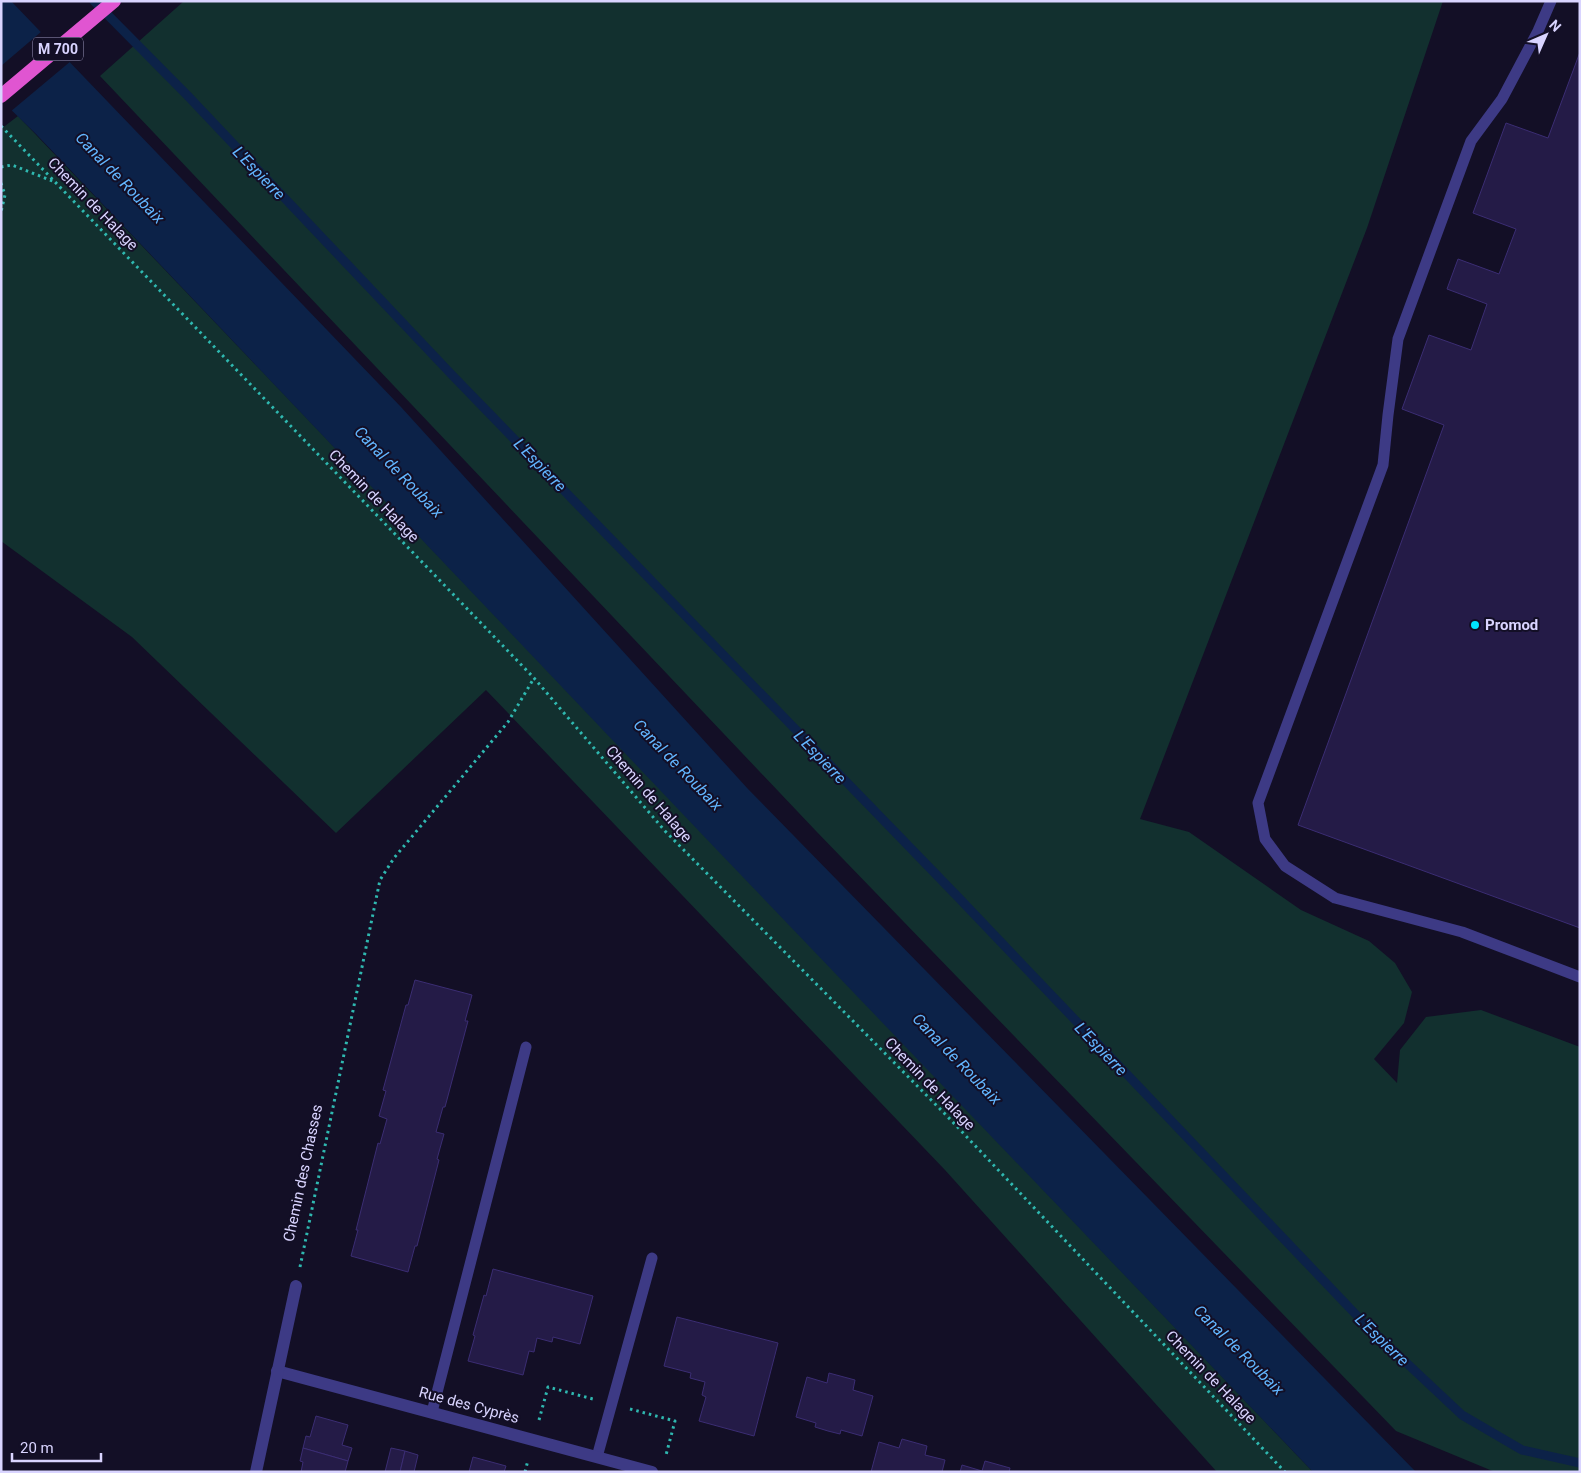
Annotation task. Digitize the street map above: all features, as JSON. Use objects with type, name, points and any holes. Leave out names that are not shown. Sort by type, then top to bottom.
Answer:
[{"type":"highway","name":"M 700","points":[[1,96],[114,1]]},
{"type":"street","points":[[256,1472],[296,1286]]},
{"type":"street","name":"Rue des Cyprès","points":[[278,1371],[652,1472]]},
{"type":"lane","points":[[1551,1],[1538,31],[1502,99],[1471,141],[1398,339],[1388,415],[1384,465],[1258,803],[1265,839],[1285,866],[1335,898],[1462,932],[1580,977]]},
{"type":"lane","points":[[432,1412],[526,1047]]},
{"type":"lane","points":[[596,1457],[652,1258]]},
{"type":"path","name":"Chemin de Halage","points":[[1,126],[534,678],[665,831],[946,1115],[1286,1472]]},
{"type":"path","points":[[1,167],[12,166],[57,183]]},
{"type":"path","points":[[1,183],[5,195],[1,212]]},
{"type":"path","name":"Chemin des Chasses","points":[[296,1286],[380,880],[394,858],[508,722],[534,678]]},
{"type":"green space","points":[[184,1],[1443,1],[1367,228],[1140,819],[1189,832],[1301,910],[1369,941],[1395,963],[1412,992],[1404,1023],[1374,1059],[1397,1083],[1400,1050],[1426,1017],[1481,1010],[1580,1047],[1580,1472],[1495,1472],[1396,1431],[816,831],[100,76]]},
{"type":"green space","points":[[18,116],[1313,1472],[1217,1472],[945,1170],[486,690],[336,833],[132,637],[1,541],[1,129]]},
{"type":"water","name":"Canal de Roubaix","points":[[1,1],[11,1],[401,407],[748,789],[1416,1472],[1313,1472],[717,850],[36,134],[1,100]]},
{"type":"pier","points":[[42,31],[71,61],[10,112],[1,104],[1,66]]},
{"type":"building","name":"Promod","points":[[1580,52],[1580,928],[1298,825],[1444,425],[1402,409],[1429,335],[1471,350],[1487,304],[1447,289],[1458,259],[1499,274],[1516,229],[1473,213],[1506,123],[1548,138]]},
{"type":"building","points":[[415,980],[472,995],[465,1021],[468,1021],[445,1107],[443,1107],[436,1132],[444,1134],[437,1159],[439,1160],[417,1246],[415,1246],[408,1272],[351,1256],[378,1143],[380,1144],[387,1119],[379,1116],[386,1091],[383,1090],[406,1005],[408,1005]]},
{"type":"building","points":[[493,1269],[593,1296],[580,1344],[553,1337],[552,1342],[537,1338],[534,1352],[529,1351],[523,1375],[468,1361],[475,1336],[473,1335]]},
{"type":"building","points":[[677,1317],[778,1343],[754,1436],[699,1421],[706,1397],[702,1395],[705,1382],[690,1378],[691,1373],[664,1366]]},
{"type":"building","points":[[829,1373],[855,1380],[853,1390],[873,1396],[862,1436],[841,1430],[840,1434],[828,1431],[815,1427],[816,1423],[796,1417],[807,1377],[827,1383]]},
{"type":"building","points":[[316,1416],[348,1425],[342,1445],[352,1448],[348,1461],[303,1448],[306,1436],[310,1437]]},
{"type":"building","points":[[902,1439],[927,1446],[925,1455],[945,1460],[942,1472],[871,1472],[879,1442],[899,1448]]},
{"type":"building","points":[[303,1448],[348,1461],[345,1472],[301,1472],[303,1462],[300,1461]]},
{"type":"building","points":[[391,1448],[405,1451],[400,1472],[385,1472]]},
{"type":"building","points":[[405,1451],[418,1455],[414,1472],[400,1472]]},
{"type":"building","points":[[473,1457],[506,1466],[504,1472],[469,1472]]},
{"type":"building","points":[[985,1461],[1010,1468],[1009,1472],[960,1472],[962,1465],[982,1471]]},
{"type":"waterway","name":"L'Espierre","points":[[94,1],[187,95],[453,376],[957,896],[1364,1323],[1462,1415],[1522,1450],[1580,1463]]},
{"type":"place","name":"Promod","points":[[1475,625]]}]
